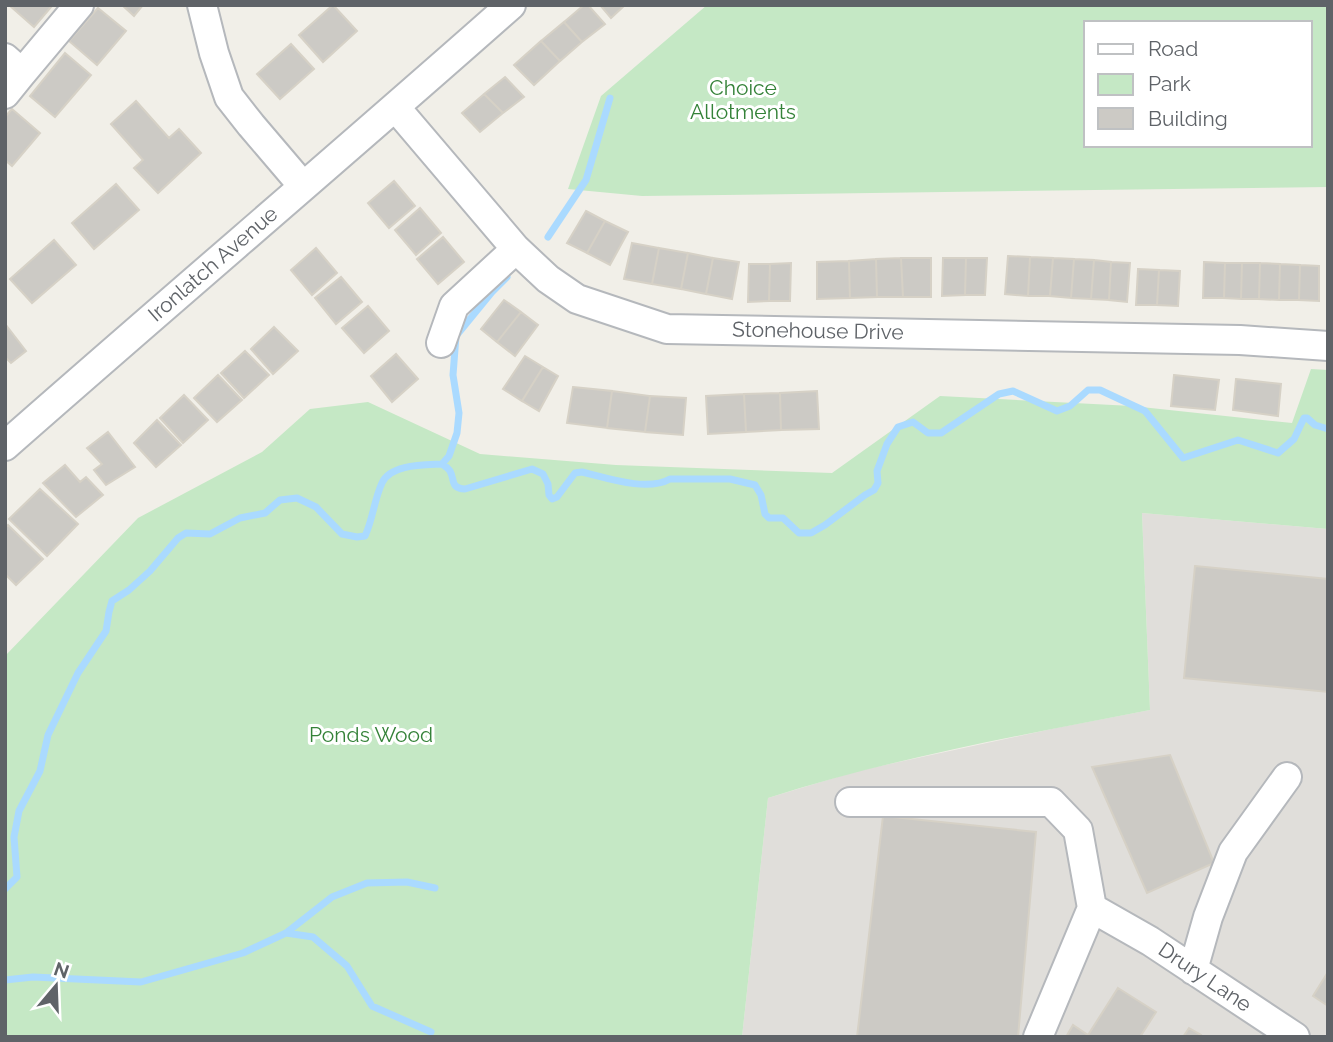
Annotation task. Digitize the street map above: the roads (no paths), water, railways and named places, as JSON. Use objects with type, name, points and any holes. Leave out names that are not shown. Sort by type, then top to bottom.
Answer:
[{"type":"street","points":[[11,75],[79,5]]},
{"type":"street","points":[[202,5],[229,97],[303,186]]},
{"type":"street","name":"Ironlatch Avenue","points":[[5,446],[511,5]]},
{"type":"street","name":"Stonehouse Drive","points":[[396,108],[516,249],[548,279],[577,299],[667,329],[1240,340],[1328,346]]},
{"type":"street","points":[[441,343],[454,306],[516,249]]},
{"type":"street","points":[[1193,970],[1233,852],[1287,777]]},
{"type":"street","points":[[850,802],[1051,802],[1078,830],[1092,908],[1038,1037]]},
{"type":"street","name":"Drury Lane","points":[[1092,908],[1150,940],[1295,1037]]},
{"type":"waterway","points":[[548,237],[586,180],[610,98]]},
{"type":"waterway","points":[[442,464],[449,456],[457,433],[459,413],[453,375],[456,336],[507,277]]},
{"type":"waterway","points":[[5,889],[17,877],[14,837],[19,811],[40,771],[48,735],[78,673],[106,631],[112,601],[150,571],[178,538],[186,533],[210,534],[240,518],[265,513],[280,500],[297,498],[316,507],[342,534],[357,537],[365,536],[379,489],[386,477],[392,472],[418,465],[442,464],[450,471],[455,485],[465,489],[532,469],[543,474],[552,499],[557,497],[575,473],[582,472],[639,484],[661,483],[670,479],[730,479],[755,485],[761,495],[765,514],[769,518],[783,518],[799,533],[811,533],[874,490],[878,483],[877,471],[887,444],[898,427],[913,422],[928,433],[941,433],[999,394],[1013,391],[1057,411],[1070,406],[1088,390],[1100,390],[1145,411],[1183,458],[1238,440],[1278,453],[1294,439],[1304,418],[1328,429]]},
{"type":"waterway","points":[[286,933],[332,897],[367,883],[407,882],[435,888]]},
{"type":"waterway","points":[[5,980],[33,977],[141,982],[243,953],[286,933],[313,937],[347,966],[372,1006],[431,1032]]},
{"type":"park label","name":"Choice Allotments","points":[[743,100]]},
{"type":"park label","name":"Ponds Wood","points":[[371,735]]}]
